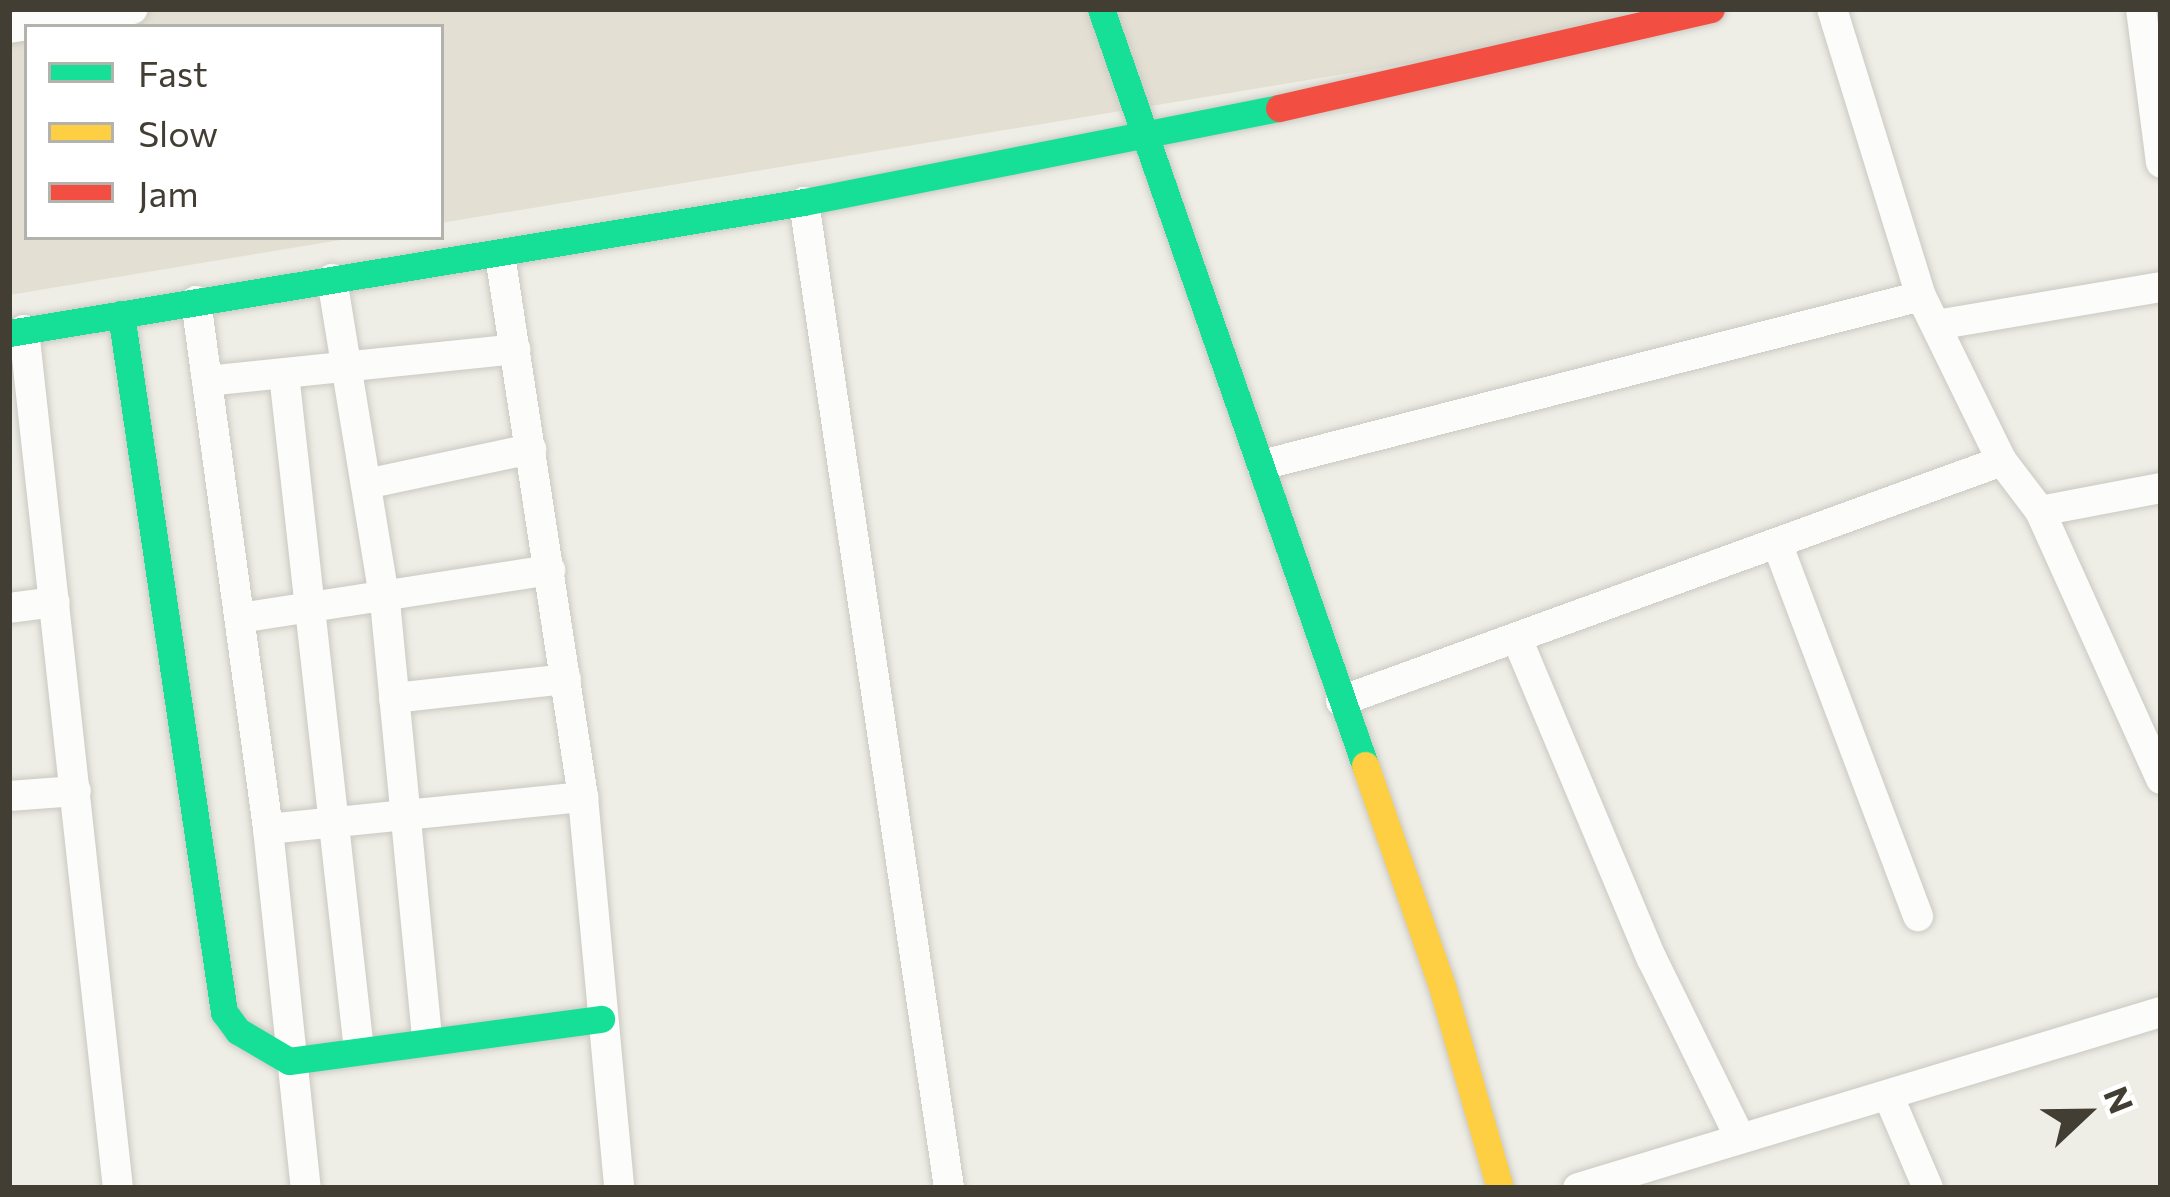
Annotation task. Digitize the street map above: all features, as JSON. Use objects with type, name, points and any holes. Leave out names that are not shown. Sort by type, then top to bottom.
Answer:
[{"type":"street","points":[[35,24],[133,9]]},
{"type":"street","points":[[1101,9],[1140,136],[1262,465],[1442,986],[1500,1188]]},
{"type":"street","points":[[118,1188],[56,602],[17,332],[803,202],[1140,136],[1711,9]]},
{"type":"street","points":[[1832,9],[1922,296],[1942,325],[2002,461],[2040,511],[2161,779]]},
{"type":"street","points":[[2141,9],[2161,163]]},
{"type":"street","points":[[803,202],[949,1188]]},
{"type":"street","points":[[500,255],[583,796],[619,1188]]},
{"type":"street","points":[[332,279],[386,601],[427,1040]]},
{"type":"street","points":[[1942,325],[2161,287]]},
{"type":"street","points":[[1262,465],[1922,296]]},
{"type":"street","points":[[196,301],[268,829],[306,1188]]},
{"type":"street","points":[[121,314],[153,491],[216,992],[238,1031],[290,1061],[601,1019]]},
{"type":"street","points":[[207,381],[515,350]]},
{"type":"street","points":[[284,374],[358,1050]]},
{"type":"street","points":[[366,484],[531,449]]},
{"type":"street","points":[[1341,701],[1517,641],[2002,461]]},
{"type":"street","points":[[2040,511],[2161,488]]},
{"type":"street","points":[[1777,544],[1918,916]]},
{"type":"street","points":[[240,618],[386,601],[550,570]]},
{"type":"street","points":[[9,608],[56,602]]},
{"type":"street","points":[[1517,641],[1652,959],[1739,1136]]},
{"type":"street","points":[[394,698],[566,679]]},
{"type":"street","points":[[9,796],[76,791]]},
{"type":"street","points":[[268,829],[583,796]]},
{"type":"street","points":[[1578,1188],[2161,1012]]},
{"type":"street","points":[[1888,1095],[1928,1188]]},
{"type":"shaded area","points":[[9,9],[1738,9],[444,223],[444,24],[24,24],[24,240],[340,240],[9,295]]},
{"type":"traffic: fast","points":[[1101,9],[1365,765]]},
{"type":"traffic: fast","points":[[9,333],[804,202],[1279,108]]},
{"type":"traffic: fast","points":[[121,314],[224,1012],[238,1031],[289,1061],[601,1019]]},
{"type":"traffic: slow","points":[[1365,765],[1442,986],[1500,1188]]},
{"type":"traffic: jam","points":[[1279,108],[1711,9]]}]
